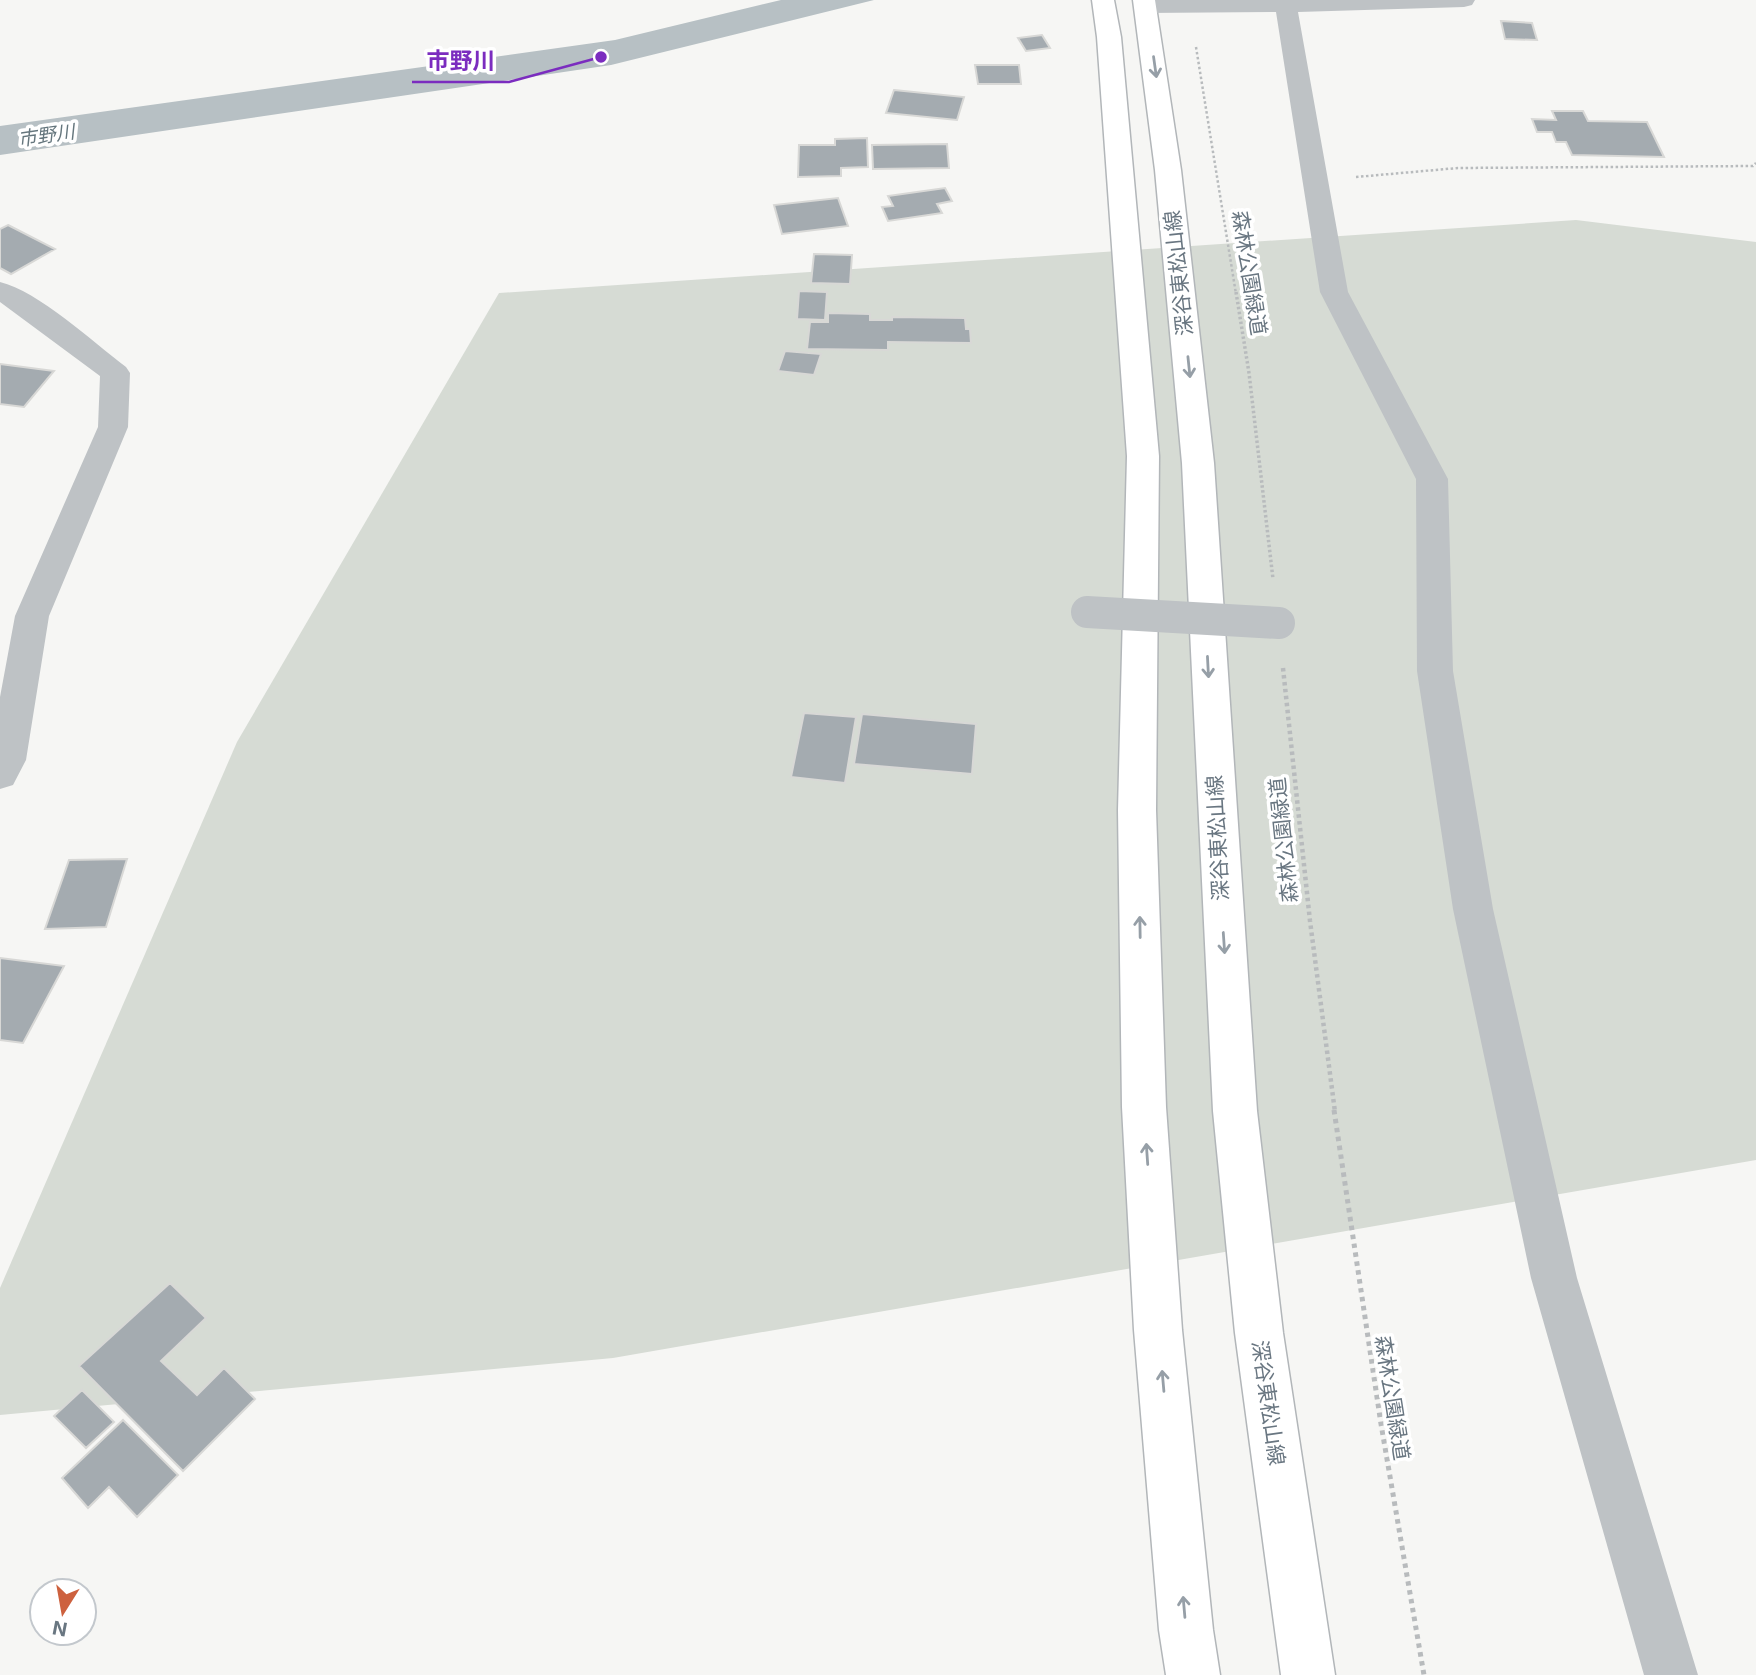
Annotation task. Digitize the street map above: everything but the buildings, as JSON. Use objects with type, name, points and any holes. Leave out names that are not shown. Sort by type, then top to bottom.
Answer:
[{"type":"main road","points":[[1103,0],[1114,88],[1143,456],[1137,810],[1144,1107],[1158,1330],[1186,1630],[1193,1675]]},
{"type":"main road","name":"深谷東松山線","points":[[1145,3],[1169,183],[1198,463],[1235,1111],[1261,1347],[1308,1675]]},
{"type":"street","points":[[1145,3],[1189,5],[1464,0]]},
{"type":"street","points":[[1285,2],[1334,292],[1432,480],[1435,671],[1473,909],[1554,1278],[1671,1675]]},
{"type":"street","points":[[0,290],[26,305],[115,373],[113,428],[32,616],[7,760],[0,775]]},
{"type":"street","points":[[1087,612],[1279,623]]},
{"type":"path","name":"森林公園緑道","points":[[1189,5],[1249,373],[1279,623],[1302,871],[1355,1268],[1424,1675]]},
{"type":"path","points":[[1316,181],[1458,168],[1753,166],[1756,163]]},
{"type":"shaded area","points":[[1576,220],[1756,242],[1756,1160],[613,1358],[0,1415],[0,1288],[237,742],[499,293]]},
{"type":"water","points":[[781,0],[874,0],[611,65],[0,155],[0,126],[615,40]]},
{"type":"place","name":"市野川","points":[[601,57]]}]
